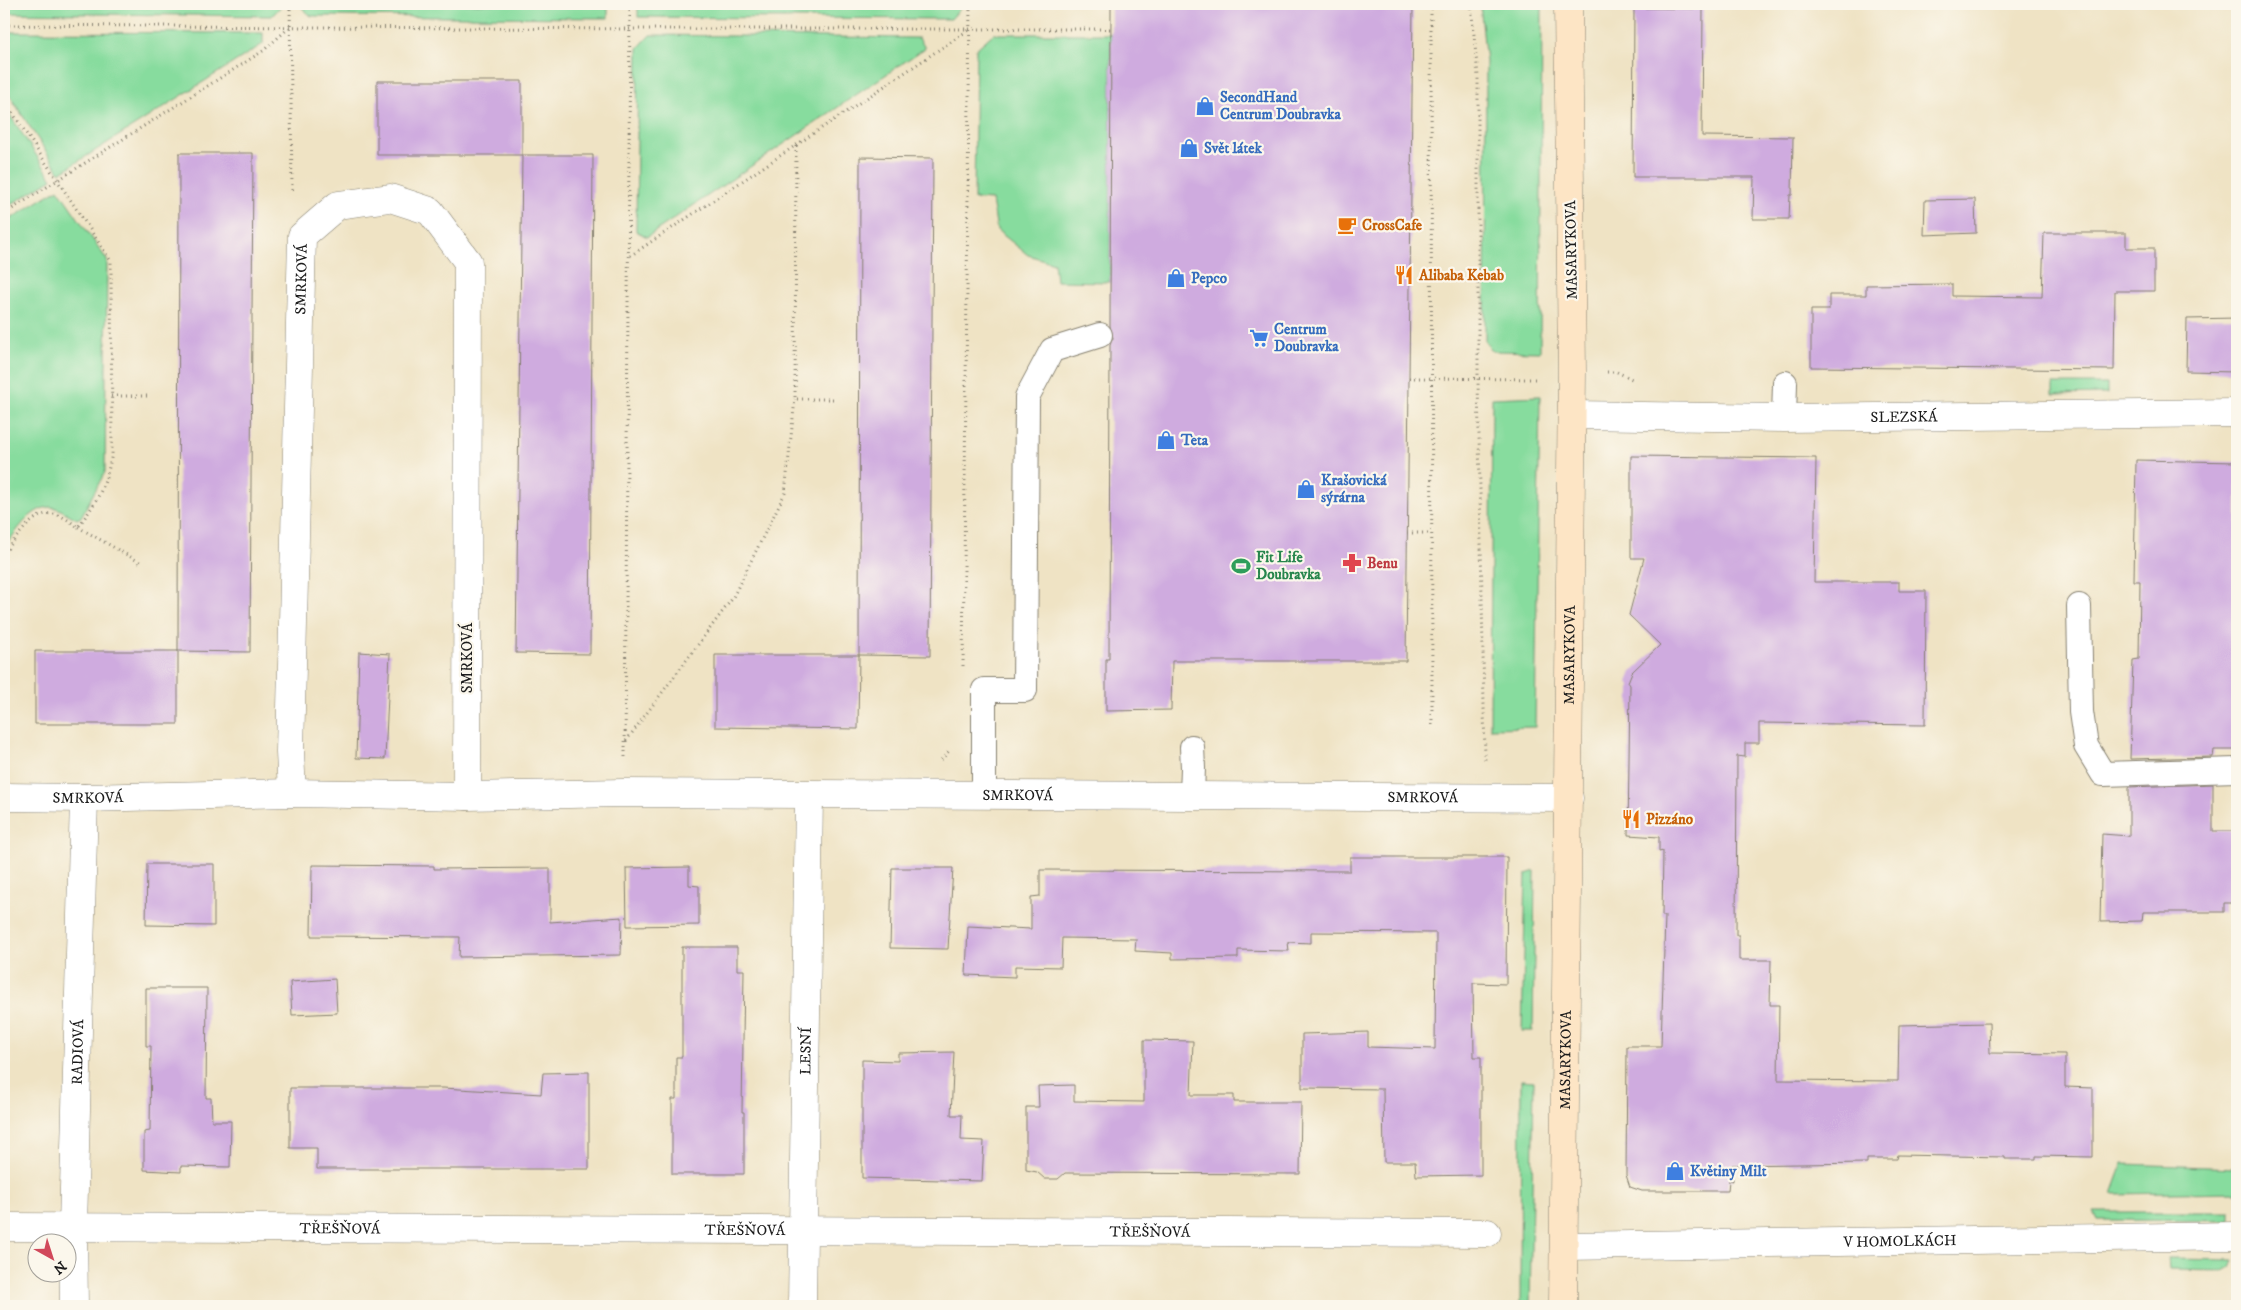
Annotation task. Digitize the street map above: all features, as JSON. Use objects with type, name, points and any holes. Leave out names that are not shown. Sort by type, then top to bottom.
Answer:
[{"type":"street","name":"MASARYKOVA","points":[[1563,1306],[1572,415],[1568,4]]},
{"type":"street","name":"SMRKOVÁ","points":[[292,793],[290,752],[302,236],[338,205],[390,198],[430,211],[468,262],[467,796]]},
{"type":"street","name":"SLEZSKÁ","points":[[1572,415],[1784,418],[2237,413]]},
{"type":"street","name":"SMRKOVÁ","points":[[4,797],[84,798],[292,793],[467,796],[623,793],[809,795],[1192,794],[1569,798]]},
{"type":"street","name":"LESNÍ","points":[[802,1306],[809,795]]},
{"type":"street","name":"RADIOVÁ","points":[[74,1306],[73,1227],[84,798]]},
{"type":"street","name":"TŘEŠŇOVÁ","points":[[4,1227],[1488,1233]]},
{"type":"street","name":"V HOMOLKÁCH","points":[[1564,1246],[2237,1236]]},
{"type":"lane","points":[[984,795],[984,690],[1025,690],[1027,397],[1052,350],[1100,335]]},
{"type":"lane","points":[[1784,418],[1785,383]]},
{"type":"lane","points":[[2079,606],[2081,712],[2086,746],[2103,774],[2237,770]]},
{"type":"lane","points":[[1192,747],[1192,794]]},
{"type":"path","points":[[290,4],[292,191]]},
{"type":"path","points":[[623,793],[626,741],[630,4]]},
{"type":"path","points":[[962,668],[970,4]]},
{"type":"path","points":[[1430,4],[1432,726]]},
{"type":"path","points":[[1471,4],[1478,76],[1478,380],[1485,760]]},
{"type":"path","points":[[4,25],[630,29],[1111,29]]},
{"type":"path","points":[[4,214],[263,50],[290,27]]},
{"type":"path","points":[[630,256],[970,29]]},
{"type":"path","points":[[4,100],[111,261],[112,453],[108,474],[100,496],[78,527]]},
{"type":"path","points":[[626,741],[732,599],[786,493],[795,399],[796,145]]},
{"type":"path","points":[[1409,378],[1466,380]]},
{"type":"path","points":[[111,396],[150,396]]},
{"type":"path","points":[[795,399],[835,399]]},
{"type":"path","points":[[4,553],[33,520],[40,515],[55,514],[143,564]]},
{"type":"path","points":[[1407,533],[1432,533]]},
{"type":"path","points":[[938,762],[956,744]]},
{"type":"green space","points":[[4,4],[283,4],[272,16],[4,13]]},
{"type":"green space","points":[[298,4],[608,4],[608,18],[311,16]]},
{"type":"green space","points":[[638,4],[960,4],[960,9],[951,19],[638,17]]},
{"type":"green space","points":[[1480,4],[1542,4],[1540,352],[1492,351],[1485,342],[1486,62]]},
{"type":"green space","points":[[4,32],[263,33],[263,44],[60,173],[4,87]]},
{"type":"green space","points":[[993,34],[1111,34],[1110,282],[1056,281],[1054,263],[1028,255],[997,230],[992,200],[974,199],[976,49]]},
{"type":"green space","points":[[650,35],[919,38],[925,48],[647,237],[636,231],[638,48]]},
{"type":"green space","points":[[4,106],[52,179],[4,209]]},
{"type":"green space","points":[[58,189],[107,260],[105,472],[81,517],[77,519],[61,510],[51,507],[43,508],[36,511],[24,522],[4,548],[4,223]]},
{"type":"green space","points":[[2053,384],[2107,384],[2107,394],[2053,395]]},
{"type":"green space","points":[[1540,396],[1535,727],[1490,728],[1492,398]]},
{"type":"green space","points":[[1535,871],[1533,1031],[1522,1031],[1526,874]]},
{"type":"green space","points":[[1521,1080],[1534,1081],[1530,1306],[1520,1306]]},
{"type":"green space","points":[[2123,1164],[2237,1168],[2237,1192],[2112,1194]]},
{"type":"green space","points":[[2094,1212],[2230,1212],[2230,1221],[2098,1220]]},
{"type":"green space","points":[[2168,1259],[2233,1260],[2230,1267],[2223,1271],[2169,1270]]},
{"type":"building","name":"Centrum Doubravka","points":[[1111,4],[1413,4],[1406,661],[1172,661],[1171,710],[1106,711],[1106,659],[1109,659],[1110,345],[1113,338],[1110,326]]},
{"type":"building","points":[[1634,8],[1703,9],[1702,136],[1793,137],[1792,195],[1790,195],[1789,219],[1753,219],[1754,177],[1633,177]]},
{"type":"building","points":[[377,81],[522,81],[522,155],[377,155]]},
{"type":"building","points":[[179,153],[253,153],[250,652],[178,651]]},
{"type":"building","points":[[522,155],[593,155],[590,654],[516,653]]},
{"type":"building","points":[[860,157],[933,158],[930,656],[859,655]]},
{"type":"building","points":[[1975,199],[1976,233],[1924,235],[1925,200]]},
{"type":"building","points":[[2044,233],[2126,233],[2126,248],[2154,248],[2154,291],[2115,291],[2114,370],[1811,367],[1811,310],[1829,310],[1829,295],[1866,295],[1866,285],[1952,284],[1952,296],[2042,297]]},
{"type":"building","points":[[2237,318],[2237,372],[2186,371],[2187,319]]},
{"type":"building","points":[[1631,456],[1816,458],[1814,582],[1899,582],[1899,591],[1926,591],[1925,725],[1759,723],[1759,743],[1745,743],[1745,757],[1737,756],[1736,935],[1739,935],[1739,960],[1771,960],[1770,1005],[1779,1005],[1778,1080],[1898,1081],[1899,1025],[1989,1023],[1990,1053],[2065,1054],[2065,1087],[2093,1088],[2093,1157],[2036,1156],[2036,1159],[2005,1159],[2005,1157],[1898,1155],[1897,1159],[1867,1159],[1867,1163],[1732,1165],[1733,1181],[1729,1180],[1728,1191],[1642,1191],[1630,1187],[1626,1175],[1627,1046],[1661,1046],[1665,916],[1662,916],[1663,851],[1659,852],[1659,837],[1628,835],[1630,685],[1628,682],[1632,672],[1660,645],[1629,615],[1644,558],[1631,558]]},
{"type":"building","points":[[2136,460],[2237,462],[2237,743],[2235,743],[2235,750],[2214,750],[2213,757],[2130,759],[2133,660],[2139,659],[2140,581],[2134,581]]},
{"type":"building","points":[[35,651],[178,651],[178,724],[35,724]]},
{"type":"building","points":[[359,652],[390,654],[385,759],[356,758]]},
{"type":"building","points":[[715,655],[859,655],[858,729],[715,727]]},
{"type":"building","points":[[2213,784],[2213,831],[2233,831],[2232,903],[2224,903],[2224,912],[2143,912],[2142,921],[2100,922],[2102,834],[2129,836],[2129,787]]},
{"type":"building","points":[[1350,857],[1507,857],[1506,984],[1473,983],[1474,1057],[1481,1057],[1481,1175],[1416,1176],[1415,1162],[1384,1162],[1383,1089],[1302,1088],[1302,1034],[1368,1032],[1368,1047],[1435,1049],[1436,933],[1311,932],[1311,943],[1288,942],[1289,951],[1238,950],[1238,958],[1172,959],[1172,953],[1135,951],[1136,939],[1062,938],[1061,967],[1015,966],[1015,977],[966,975],[968,926],[1031,929],[1031,897],[1040,896],[1040,870],[1350,871]]},
{"type":"building","points":[[147,864],[214,864],[214,926],[146,925]]},
{"type":"building","points":[[312,865],[434,866],[434,869],[550,868],[550,922],[622,917],[621,955],[459,957],[460,937],[311,936]]},
{"type":"building","points":[[689,867],[689,885],[699,886],[699,925],[627,926],[626,868]]},
{"type":"building","points":[[892,868],[953,868],[948,949],[890,948]]},
{"type":"building","points":[[682,947],[737,947],[737,970],[744,970],[742,1112],[744,1112],[744,1174],[672,1174],[672,1099],[676,1099],[676,1057],[682,1057]]},
{"type":"building","points":[[335,979],[337,1013],[292,1015],[290,982]]},
{"type":"building","points":[[146,988],[207,988],[206,1098],[211,1098],[212,1121],[231,1121],[230,1167],[181,1166],[181,1172],[144,1170],[144,1132],[150,1131],[151,1046],[146,1046]]},
{"type":"building","points":[[1144,1040],[1193,1041],[1191,1095],[1234,1095],[1234,1102],[1301,1102],[1300,1174],[1065,1173],[1058,1179],[1045,1179],[1037,1172],[1026,1170],[1026,1107],[1039,1107],[1038,1086],[1074,1085],[1074,1101],[1144,1102]]},
{"type":"building","points":[[954,1052],[951,1115],[962,1115],[961,1140],[984,1141],[982,1181],[862,1178],[862,1060],[898,1061],[898,1053]]},
{"type":"building","points":[[589,1072],[589,1169],[317,1169],[317,1148],[290,1148],[290,1088],[443,1088],[541,1094],[543,1073]]},
{"type":"place","name":"SecondHand Centrum Doubravka","points":[[1205,106]]},
{"type":"place","name":"Svět látek","points":[[1189,148]]},
{"type":"place","name":"CrossCafe","points":[[1347,225]]},
{"type":"place","name":"Alibaba Kebab","points":[[1404,275]]},
{"type":"place","name":"Pepco","points":[[1176,278]]},
{"type":"place","name":"Centrum Doubravka","points":[[1259,338]]},
{"type":"place","name":"Teta","points":[[1166,440]]},
{"type":"place","name":"Krašovická sýrárna","points":[[1306,489]]},
{"type":"place","name":"Benu","points":[[1352,563]]},
{"type":"place","name":"Fit Life Doubravka","points":[[1241,566]]},
{"type":"place","name":"Pizzáno","points":[[1631,819]]},
{"type":"place","name":"Květiny Milt","points":[[1675,1171]]}]
